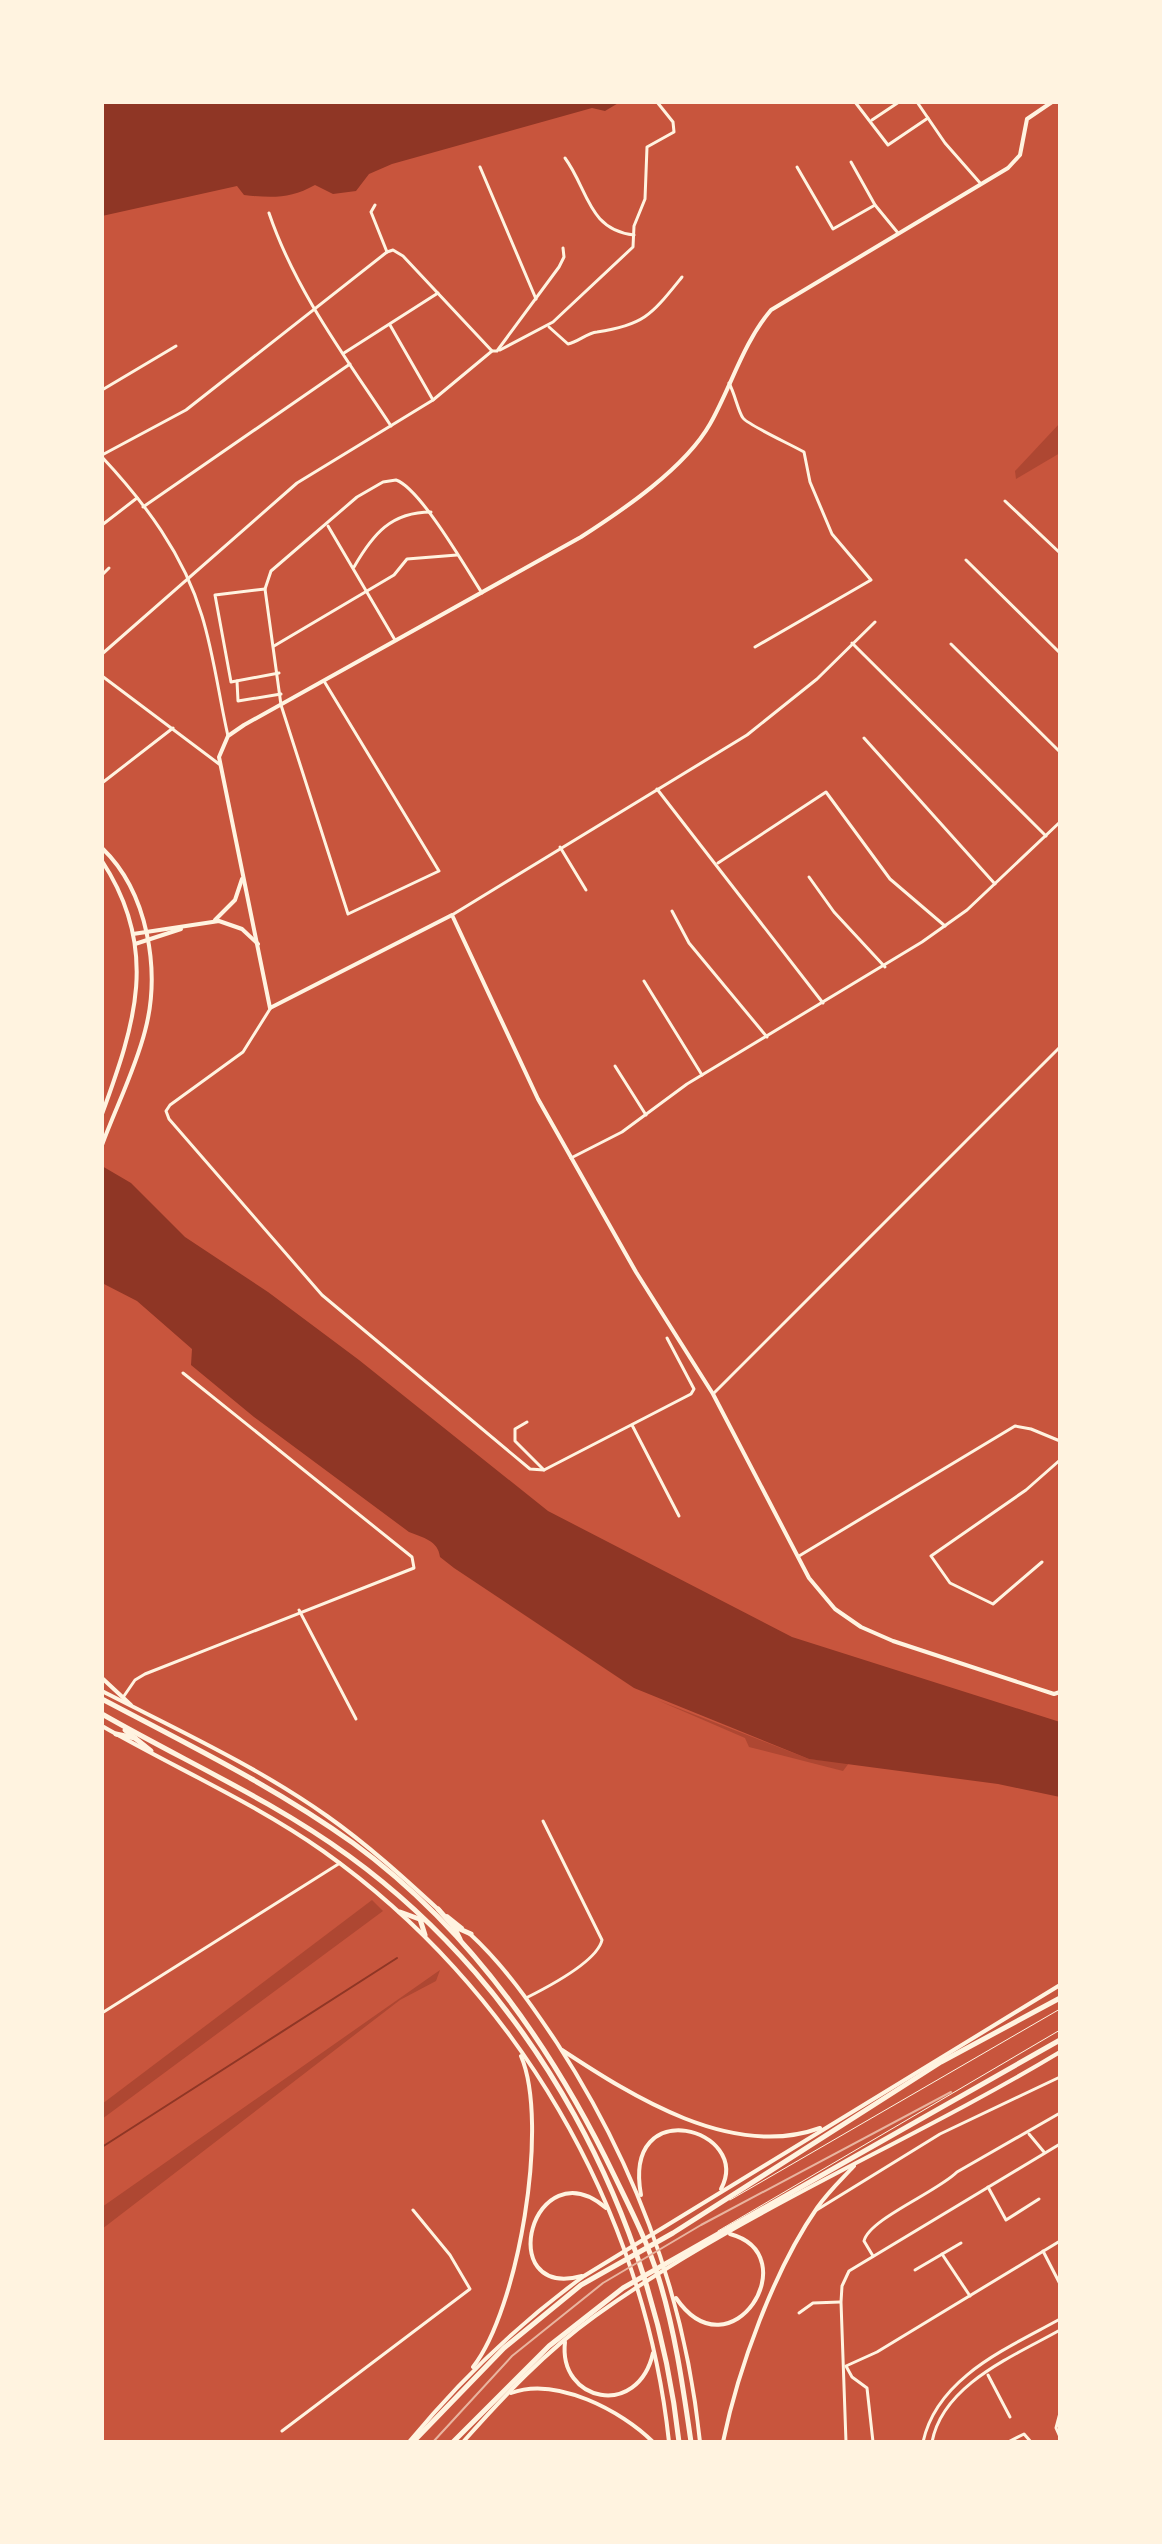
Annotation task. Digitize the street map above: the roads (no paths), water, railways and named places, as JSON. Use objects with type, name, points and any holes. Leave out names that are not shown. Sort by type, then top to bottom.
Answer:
[{"type":"highway","points":[[102,1699],[300,1807],[364,1852],[454,1927],[471,1934]]},
{"type":"highway","points":[[102,1714],[299,1822],[351,1857],[409,1906],[477,1976],[560,2092],[633,2240],[649,2285],[665,2353],[679,2442]]},
{"type":"highway","points":[[118,1724],[151,1751]]},
{"type":"highway","points":[[116,1734],[152,1741]]},
{"type":"highway","points":[[409,1906],[429,1925]]},
{"type":"highway","points":[[400,1912],[419,1918]]},
{"type":"highway","points":[[429,1925],[434,1912]]},
{"type":"highway","points":[[434,1912],[514,2005],[560,2074],[643,2232],[659,2279],[676,2352],[691,2442]]},
{"type":"highway","points":[[419,1918],[425,1935]]},
{"type":"highway","points":[[454,1927],[462,1944]]},
{"type":"highway","points":[[411,2442],[478,2373],[581,2285],[673,2233],[941,2062],[1060,1998]]},
{"type":"highway","points":[[453,2442],[514,2379],[577,2322],[623,2288],[709,2237],[864,2154],[1060,2040]]},
{"type":"main road","points":[[1052,102],[1027,119],[1018,159],[981,184],[778,303],[758,327],[710,425],[697,442],[629,504],[581,537],[228,736],[219,764],[260,947],[270,1008],[452,915],[538,1099],[636,1272],[713,1394],[809,1578],[835,1609],[861,1627],[893,1641],[1039,1689],[1060,1692]]},
{"type":"main road","points":[[102,848],[125,876],[145,931],[151,979],[148,1014],[135,1061],[102,1145]]},
{"type":"main road","points":[[102,861],[121,894],[133,934],[138,995],[135,1016],[102,1114]]},
{"type":"main road","points":[[212,921],[235,900],[243,877]]},
{"type":"main road","points":[[135,944],[212,921],[242,929],[260,947]]},
{"type":"main road","points":[[133,934],[183,928]]},
{"type":"main road","points":[[102,1678],[132,1707]]},
{"type":"main road","points":[[102,1691],[324,1814],[400,1872],[434,1912],[471,1934],[526,1998],[594,2103],[653,2227],[675,2296],[700,2442]]},
{"type":"main road","points":[[102,1726],[291,1829],[340,1863],[425,1935],[470,1983],[554,2103],[611,2213],[640,2289],[669,2442]]},
{"type":"main road","points":[[465,2378],[516,2330],[584,2276],[1060,1985]]},
{"type":"main road","points":[[411,2442],[486,2349],[517,2245],[531,2172],[534,2128],[531,2088],[514,2043]]},
{"type":"main road","points":[[560,2048],[625,2090],[674,2115],[717,2128],[752,2134],[793,2135],[830,2124]]},
{"type":"main road","points":[[463,2442],[509,2394],[594,2317],[727,2234],[1060,2052]]},
{"type":"main road","points":[[642,2202],[637,2175],[642,2152],[649,2142],[668,2131],[685,2129],[711,2141],[725,2160],[727,2176],[723,2188],[714,2196]]},
{"type":"main road","points":[[723,2442],[733,2394],[755,2334],[815,2211],[859,2161]]},
{"type":"main road","points":[[584,2276],[563,2279],[543,2271],[532,2258],[528,2245],[534,2219],[545,2205],[568,2195],[593,2199],[611,2213]]},
{"type":"main road","points":[[675,2296],[691,2316],[714,2324],[736,2320],[757,2301],[764,2275],[761,2263],[747,2243],[727,2234]]},
{"type":"main road","points":[[566,2340],[566,2361],[571,2373],[587,2389],[605,2396],[628,2392],[638,2386],[650,2368],[654,2350]]},
{"type":"main road","points":[[509,2394],[530,2388],[579,2398],[623,2417],[653,2442]]},
{"type":"street","points":[[494,351],[548,325],[633,247],[645,199],[647,147],[674,132],[673,122],[657,102]]},
{"type":"street","points":[[855,102],[872,120],[888,145],[928,118]]},
{"type":"street","points":[[872,120],[899,102]]},
{"type":"street","points":[[917,102],[981,184]]},
{"type":"street","points":[[565,158],[605,225],[617,233],[634,235]]},
{"type":"street","points":[[851,162],[875,205],[898,233]]},
{"type":"street","points":[[480,167],[536,299]]},
{"type":"street","points":[[797,167],[833,229],[875,205]]},
{"type":"street","points":[[375,205],[371,212],[387,252]]},
{"type":"street","points":[[269,213],[277,236],[315,312],[391,426]]},
{"type":"street","points":[[102,654],[297,483],[433,400],[494,351],[536,299],[564,257],[563,248]]},
{"type":"street","points":[[387,252],[403,256],[494,351]]},
{"type":"street","points":[[228,736],[203,618],[188,579],[172,547],[102,456],[186,410],[239,365],[315,312],[387,252]]},
{"type":"street","points":[[548,325],[568,344],[598,331],[608,333],[652,313],[682,277]]},
{"type":"street","points":[[344,353],[438,293]]},
{"type":"street","points":[[390,325],[433,400]]},
{"type":"street","points":[[102,390],[176,346]]},
{"type":"street","points":[[143,507],[350,364]]},
{"type":"street","points":[[729,383],[739,400],[741,416],[749,424],[772,432],[804,452],[810,482],[832,534],[871,580],[755,647]]},
{"type":"street","points":[[324,681],[439,871],[348,914],[281,705],[265,589],[271,571],[357,497],[391,480],[401,481],[431,512],[482,593]]},
{"type":"street","points":[[102,525],[137,498]]},
{"type":"street","points":[[1005,501],[1060,553]]},
{"type":"street","points":[[354,567],[386,522],[414,512],[431,512]]},
{"type":"street","points":[[328,525],[395,640]]},
{"type":"street","points":[[274,646],[394,575],[407,559],[457,555]]},
{"type":"street","points":[[966,560],[1060,653]]},
{"type":"street","points":[[102,575],[109,568]]},
{"type":"street","points":[[265,589],[215,595],[231,682],[279,673]]},
{"type":"street","points":[[452,915],[771,717],[817,679],[875,622]]},
{"type":"street","points":[[852,643],[1046,836]]},
{"type":"street","points":[[951,644],[1060,752]]},
{"type":"street","points":[[102,676],[219,764]]},
{"type":"street","points":[[237,681],[238,701],[281,694]]},
{"type":"street","points":[[103,781],[173,728]]},
{"type":"street","points":[[864,738],[995,884]]},
{"type":"street","points":[[657,789],[718,863],[823,1003]]},
{"type":"street","points":[[718,863],[826,792],[890,879],[945,926]]},
{"type":"street","points":[[571,1158],[595,1149],[702,1075],[885,967],[945,926],[1060,822]]},
{"type":"street","points":[[560,847],[586,890]]},
{"type":"street","points":[[809,877],[834,912],[885,967]]},
{"type":"street","points":[[672,911],[689,943],[767,1037]]},
{"type":"street","points":[[644,981],[702,1075]]},
{"type":"street","points":[[270,1008],[243,1052],[170,1105],[166,1111],[169,1119],[322,1295],[530,1469],[538,1473],[694,1389],[667,1338]]},
{"type":"street","points":[[713,1394],[1060,1047]]},
{"type":"street","points":[[615,1066],[646,1115]]},
{"type":"street","points":[[124,1696],[135,1680],[145,1674],[299,1610],[411,1571],[415,1561],[183,1373]]},
{"type":"street","points":[[527,1422],[515,1429],[517,1445],[544,1470]]},
{"type":"street","points":[[632,1425],[679,1516]]},
{"type":"street","points":[[797,1557],[1015,1426],[1060,1441]]},
{"type":"street","points":[[1042,1562],[993,1604],[950,1583],[931,1556],[1026,1490],[1060,1460]]},
{"type":"street","points":[[299,1610],[356,1719]]},
{"type":"street","points":[[526,1998],[576,1968],[598,1951],[602,1940],[543,1821]]},
{"type":"street","points":[[102,2013],[340,1863]]},
{"type":"street","points":[[815,2211],[940,2134],[1060,2077]]},
{"type":"street","points":[[873,2256],[864,2241],[872,2227],[943,2186],[957,2172],[1029,2134],[1060,2113]]},
{"type":"street","points":[[1029,2134],[1044,2152]]},
{"type":"street","points":[[846,2442],[846,2366],[841,2302],[842,2286],[849,2271],[1060,2144]]},
{"type":"street","points":[[988,2187],[1006,2220],[1039,2199]]},
{"type":"street","points":[[282,2431],[470,2289],[450,2255],[413,2210]]},
{"type":"street","points":[[846,2366],[856,2365],[1060,2241]]},
{"type":"street","points":[[915,2270],[961,2243]]},
{"type":"street","points":[[1043,2251],[1060,2284]]},
{"type":"street","points":[[942,2254],[970,2296]]},
{"type":"street","points":[[799,2313],[813,2303],[841,2302]]},
{"type":"street","points":[[923,2442],[936,2413],[963,2377],[1060,2319]]},
{"type":"street","points":[[932,2442],[957,2395],[987,2373],[1060,2330]]},
{"type":"street","points":[[846,2366],[852,2377],[867,2388],[873,2442]]},
{"type":"street","points":[[987,2373],[1010,2417]]},
{"type":"street","points":[[1060,2413],[1056,2428],[1060,2437]]},
{"type":"street","points":[[1010,2442],[1024,2434],[1031,2442]]},
{"type":"lane","points":[[673,2233],[1060,2009]]},
{"type":"lane","points":[[709,2237],[813,2172],[1060,2030]]},
{"type":"waterway","points":[[102,2147],[397,1958]]},
{"type":"railway","points":[[433,2442],[512,2356],[603,2283],[701,2225],[951,2092]]}]
